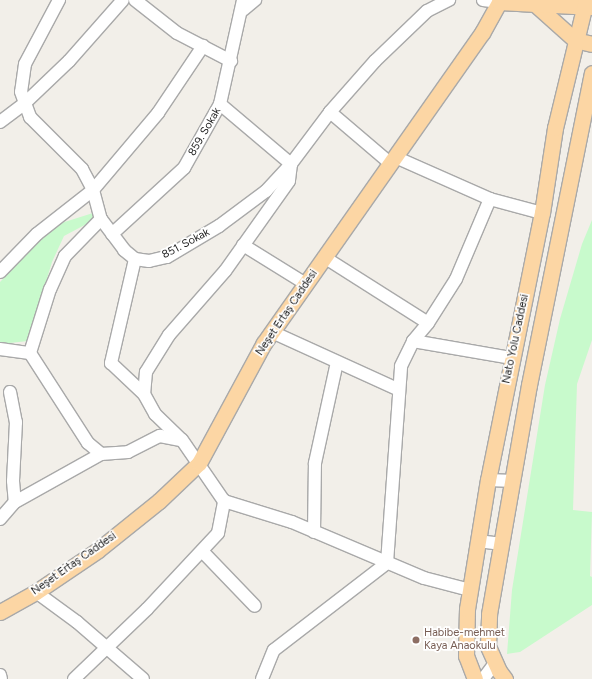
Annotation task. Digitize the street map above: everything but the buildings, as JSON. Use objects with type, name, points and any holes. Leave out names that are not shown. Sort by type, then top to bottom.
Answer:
[{"type":"main road","points":[[499,2],[537,6],[587,5]]},
{"type":"main road","name":"Neşet Ertaş Caddesi","points":[[0,612],[36,592],[98,550],[159,501],[199,463],[272,332],[482,33],[499,2]]},
{"type":"main road","name":"Nato Yolu Caddesi","points":[[475,679],[466,656],[470,590],[488,480],[511,358],[542,213],[555,128],[575,40],[587,5]]},
{"type":"main road","points":[[537,6],[575,40],[592,44]]},
{"type":"main road","points":[[505,679],[495,663],[488,646],[489,614],[530,385],[592,73]]},
{"type":"street","points":[[59,0],[25,64],[21,92],[30,117],[82,169],[93,190],[101,219],[124,250],[134,258],[111,363],[144,394],[154,414],[182,440],[224,501],[292,522],[424,578],[470,590]]},
{"type":"street","points":[[0,122],[25,103],[105,23],[123,0]]},
{"type":"street","points":[[135,0],[177,33],[231,60]]},
{"type":"street","points":[[243,5],[255,0]]},
{"type":"street","name":"851. Sokak","points":[[134,258],[149,261],[167,257],[200,238],[266,191],[291,164],[330,112],[376,61],[427,11],[449,0]]},
{"type":"street","points":[[483,0],[499,2]]},
{"type":"street","name":"859. Sokak","points":[[112,234],[184,168],[220,104],[243,5]]},
{"type":"street","points":[[1,268],[38,234],[93,190],[158,113],[203,46]]},
{"type":"street","points":[[144,394],[146,372],[169,335],[225,270],[289,181],[291,164],[220,104]]},
{"type":"street","points":[[330,112],[393,160],[490,199],[542,213]]},
{"type":"street","points":[[262,679],[274,650],[387,563],[396,439],[397,389],[401,366],[413,341],[428,323],[456,278],[490,199]]},
{"type":"street","points":[[30,353],[50,289],[65,256],[101,219]]},
{"type":"street","points":[[243,245],[306,284]]},
{"type":"street","points":[[324,257],[428,323]]},
{"type":"street","points":[[272,332],[397,389]]},
{"type":"street","points":[[413,341],[511,358]]},
{"type":"street","points":[[0,349],[30,353],[88,443],[101,454]]},
{"type":"street","points":[[314,532],[315,463],[337,362]]},
{"type":"street","points":[[10,392],[16,422],[13,481],[15,502]]},
{"type":"street","points":[[0,519],[15,502],[101,454],[128,452],[160,436],[182,440]]},
{"type":"street","points":[[488,480],[514,481]]},
{"type":"street","points":[[74,679],[202,551],[218,533],[224,501]]},
{"type":"street","points":[[478,541],[502,544]]},
{"type":"street","points":[[202,551],[255,606]]},
{"type":"street","points":[[36,592],[106,647],[143,679]]},
{"type":"street","points":[[483,679],[495,663]]},
{"type":"street","points":[[0,675],[1,679]]},
{"type":"green space","points":[[93,213],[94,220],[64,236],[52,262],[28,341],[0,344],[0,282],[55,225]]},
{"type":"green space","points":[[592,220],[592,340],[577,384],[573,510],[592,512],[590,576],[592,577],[592,605],[520,652],[507,654],[512,590],[545,385],[560,319],[582,244]]},
{"type":"place","name":"Habibe-mehmet Kaya Anaokulu","points":[[416,640]]}]
